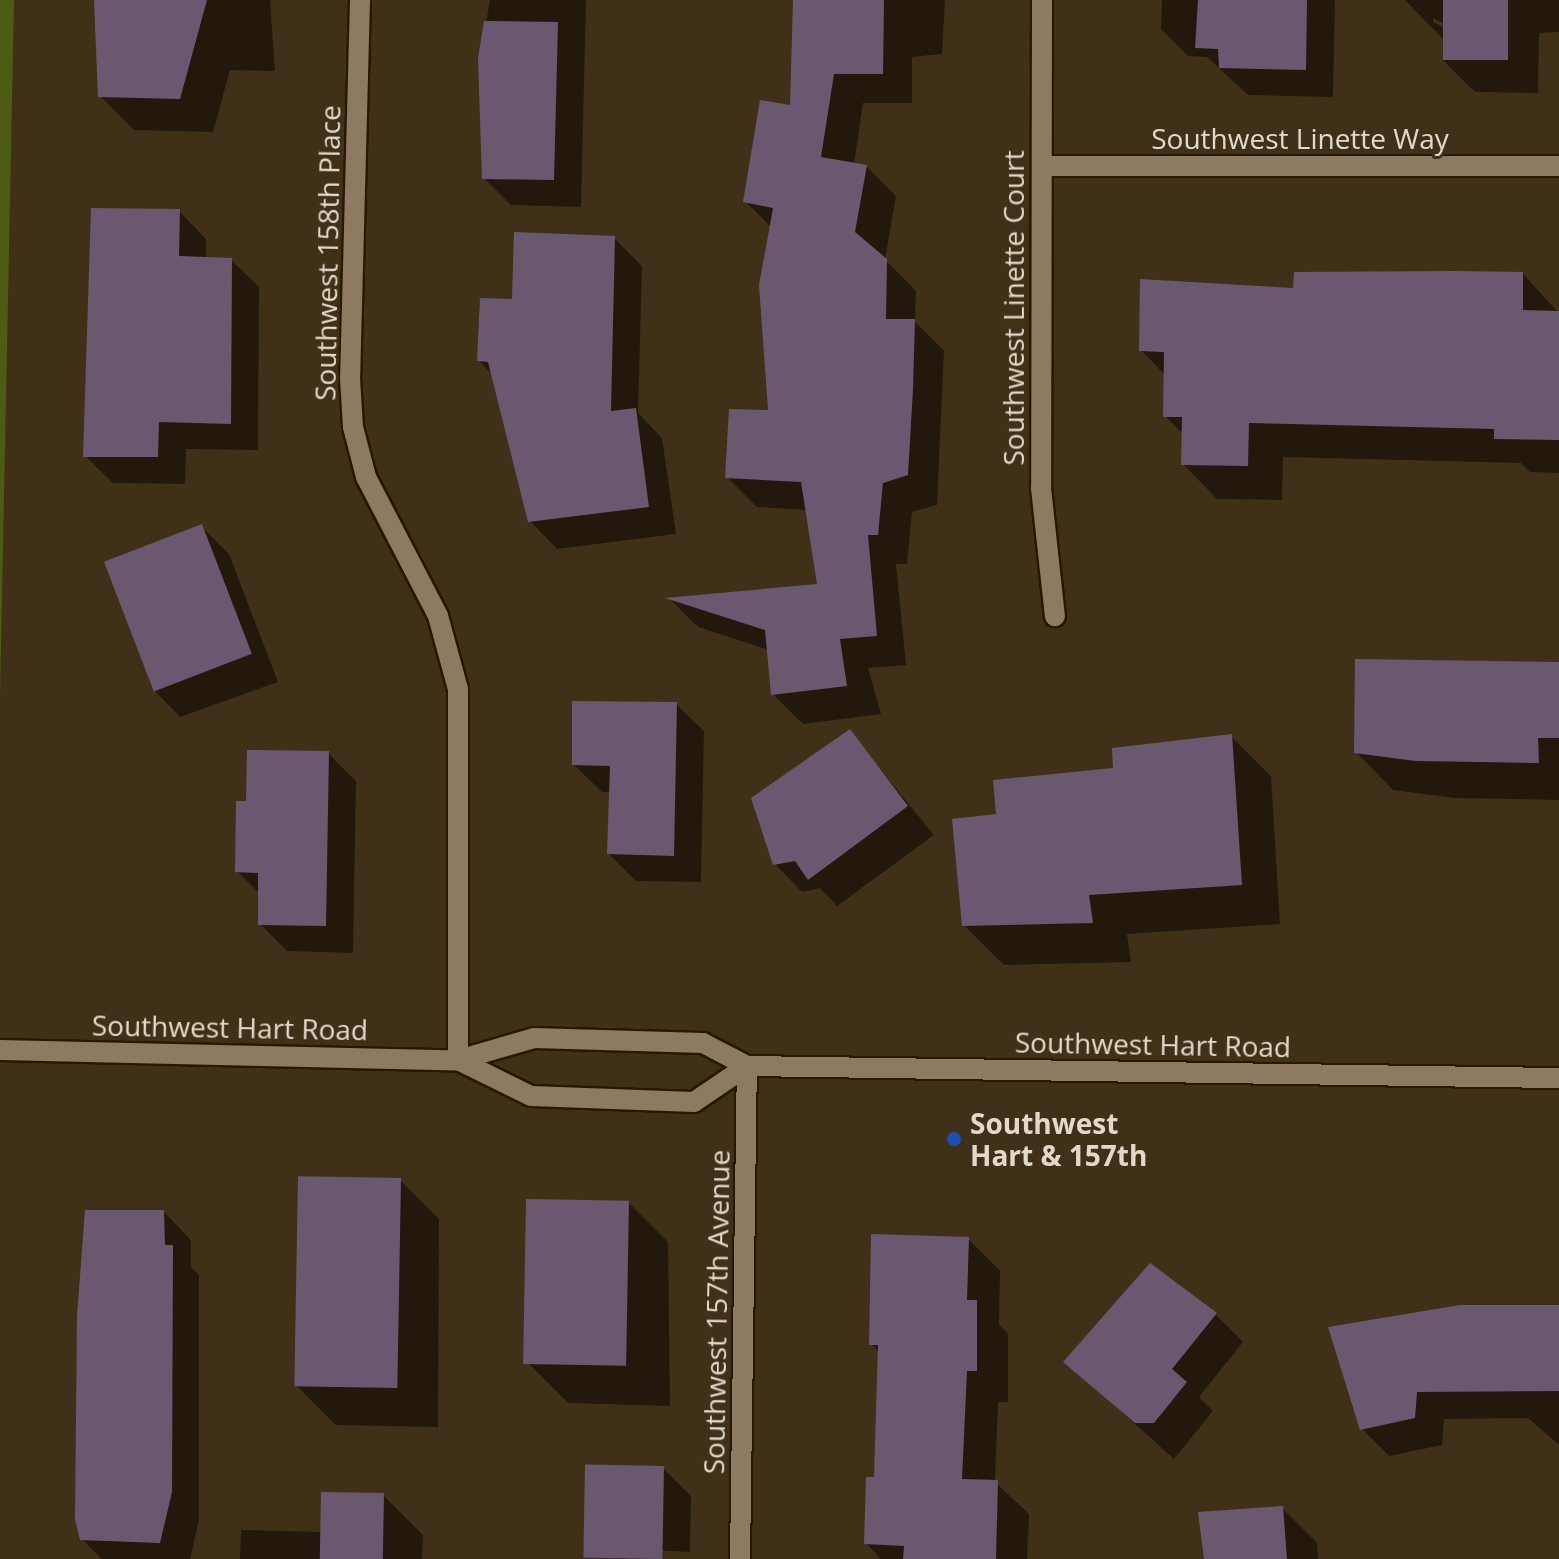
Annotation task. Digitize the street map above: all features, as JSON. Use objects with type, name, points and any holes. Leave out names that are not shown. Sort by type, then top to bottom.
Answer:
[{"type":"street","name":"Southwest 158th Place","points":[[360,0],[350,378],[353,427],[366,477],[438,616],[458,689],[458,1060]]},
{"type":"street","name":"Southwest Linette Court","points":[[1042,0],[1041,488],[1055,616]]},
{"type":"street","name":"Southwest Linette Way","points":[[1042,166],[1559,166]]},
{"type":"street","name":"Southwest Hart Road","points":[[0,1050],[458,1060],[534,1038],[703,1043],[747,1066],[1559,1078]]},
{"type":"street","name":"Southwest Hart Road","points":[[458,1060],[531,1096],[694,1102],[747,1066]]},
{"type":"street","name":"Southwest 157th Avenue","points":[[740,1559],[747,1066]]},
{"type":"green space","points":[[0,0],[14,0],[0,695]]},
{"type":"building","points":[[94,0],[207,0],[180,99],[98,97]]},
{"type":"building","points":[[793,0],[884,0],[883,74],[834,74],[821,157],[867,165],[855,232],[887,259],[886,319],[915,319],[913,389],[908,475],[883,483],[878,535],[868,535],[877,636],[840,639],[847,686],[771,695],[765,630],[665,598],[817,584],[801,482],[725,478],[729,409],[768,410],[759,285],[773,208],[743,202],[760,100],[790,105]]},
{"type":"building","points":[[1198,0],[1307,0],[1306,70],[1219,68],[1218,49],[1195,48]]},
{"type":"building","points":[[1443,0],[1508,0],[1508,60],[1443,60]]},
{"type":"building","points":[[484,21],[558,22],[554,180],[482,179],[478,58]]},
{"type":"building","points":[[91,208],[180,209],[179,256],[232,258],[231,424],[159,422],[158,457],[83,457]]},
{"type":"building","points":[[514,232],[615,236],[611,411],[636,408],[649,507],[528,522],[488,362],[477,361],[480,298],[512,299]]},
{"type":"building","points":[[1294,272],[1523,272],[1523,310],[1559,311],[1559,440],[1494,439],[1494,429],[1249,423],[1248,466],[1181,465],[1182,417],[1163,417],[1164,352],[1139,351],[1140,279],[1293,288]]},
{"type":"building","points":[[202,524],[252,654],[154,691],[104,562]]},
{"type":"building","points":[[1355,659],[1559,662],[1559,738],[1538,738],[1539,763],[1416,761],[1354,753]]},
{"type":"building","points":[[572,701],[677,702],[674,856],[607,854],[610,766],[572,765]]},
{"type":"building","points":[[850,729],[908,806],[808,880],[795,861],[773,865],[751,798]]},
{"type":"building","points":[[1232,734],[1242,885],[1089,895],[1093,923],[962,926],[952,819],[996,814],[993,780],[1113,768],[1112,748]]},
{"type":"building","points":[[247,750],[329,751],[326,926],[258,925],[258,873],[235,872],[236,801],[246,801]]},
{"type":"building","points":[[298,1176],[401,1178],[397,1388],[294,1386]]},
{"type":"building","points":[[526,1199],[629,1201],[626,1366],[523,1364]]},
{"type":"building","points":[[85,1210],[164,1210],[165,1245],[173,1245],[172,1492],[160,1543],[80,1540],[75,1519],[77,1316]]},
{"type":"building","points":[[871,1234],[969,1237],[967,1300],[977,1300],[977,1371],[967,1371],[962,1479],[998,1480],[996,1559],[903,1559],[904,1546],[864,1544],[866,1477],[874,1477],[878,1345],[869,1345]]},
{"type":"building","points":[[1150,1263],[1217,1313],[1172,1369],[1187,1382],[1154,1423],[1135,1423],[1063,1362]]},
{"type":"building","points":[[1460,1305],[1559,1305],[1559,1391],[1417,1392],[1415,1418],[1360,1430],[1328,1327]]},
{"type":"building","points":[[585,1465],[664,1466],[662,1559],[583,1558]]},
{"type":"building","points":[[321,1492],[384,1493],[383,1559],[320,1559]]},
{"type":"building","points":[[1283,1506],[1287,1559],[1204,1559],[1198,1512]]},
{"type":"place","name":"Southwest Hart & 157th","points":[[954,1139]]}]
